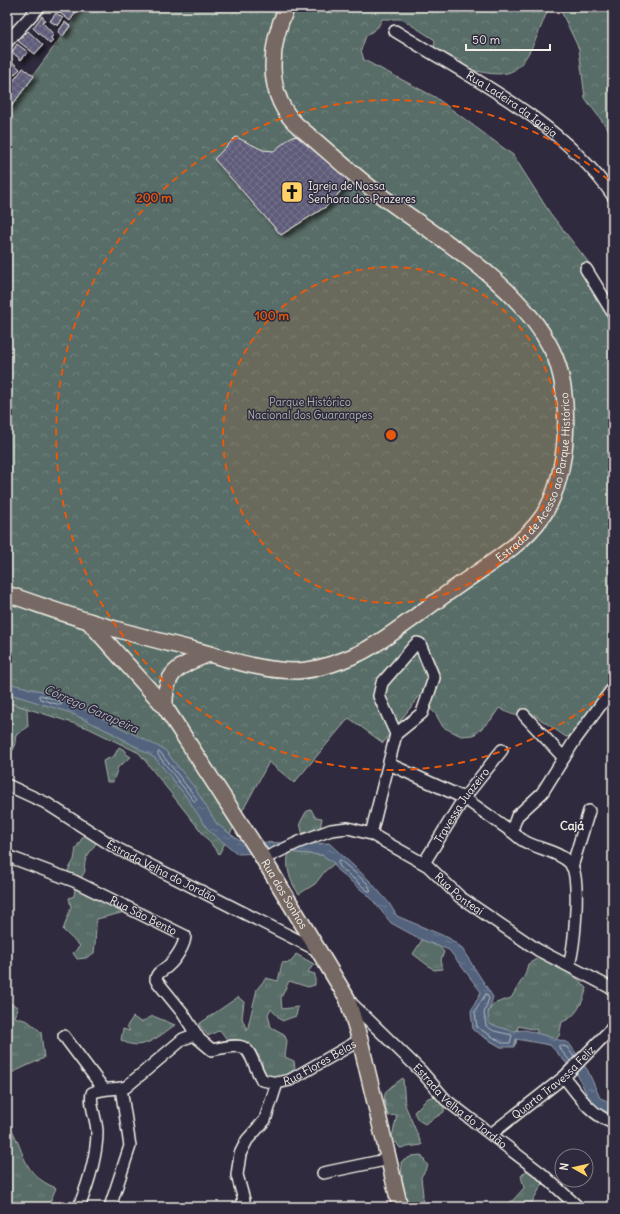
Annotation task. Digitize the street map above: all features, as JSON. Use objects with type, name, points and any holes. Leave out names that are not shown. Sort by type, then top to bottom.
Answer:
[{"type":"main road","name":"Estrada de Acesso ao Parque Histórico","points":[[7,594],[89,622],[267,669],[305,671],[335,664],[363,651],[488,565],[518,542],[542,516],[555,488],[564,450],[566,427],[564,399],[552,351],[513,297],[458,249],[378,193],[298,127],[287,115],[279,97],[274,77],[273,58],[275,39],[287,7]]},
{"type":"main road","name":"Rua dos Sonhos","points":[[89,622],[165,707],[245,831],[265,856],[347,998],[360,1040],[390,1159],[400,1207]]},
{"type":"main road","points":[[165,707],[165,686],[172,674],[183,664],[209,654]]},
{"type":"street","points":[[7,42],[36,8]]},
{"type":"street","name":"Rua Ladeira da Igreja","points":[[395,31],[520,107],[568,146],[590,167],[613,196]]},
{"type":"street","points":[[586,270],[613,313]]},
{"type":"street","points":[[371,834],[396,734],[379,696],[382,683],[417,643],[420,644],[434,678],[422,713],[396,734]]},
{"type":"street","points":[[515,834],[512,830],[517,816],[542,793],[564,758],[613,688]]},
{"type":"street","points":[[524,715],[564,758]]},
{"type":"street","name":"Travessa Juazeiro","points":[[424,863],[464,798],[502,750]]},
{"type":"street","points":[[389,764],[464,798],[515,834],[569,862],[572,867],[576,893],[573,952],[569,965]]},
{"type":"street","name":"Estrada Velha do Jordão","points":[[7,785],[46,803],[116,848],[319,951]]},
{"type":"street","points":[[572,867],[589,811]]},
{"type":"street","name":"Rua Pontegi","points":[[265,856],[337,829],[348,828],[371,834],[424,863],[438,875],[449,888],[475,908],[538,950],[613,989]]},
{"type":"street","name":"Rua São Bento","points":[[7,856],[74,881],[185,936],[185,940],[173,960],[169,966],[158,972],[156,980],[182,1012],[198,1036]]},
{"type":"street","name":"Estrada Velha do Jordão","points":[[347,998],[421,1071],[446,1100],[541,1173],[578,1207]]},
{"type":"street","name":"Quarta Travessa Feliz","points":[[491,1134],[567,1074],[613,1027]]},
{"type":"street","points":[[79,1207],[94,1160],[97,1133],[91,1098],[92,1093],[103,1088],[121,1088],[132,1083],[183,1039],[192,1035],[198,1036]]},
{"type":"street","points":[[64,1036],[103,1088]]},
{"type":"street","name":"Rua Flores Belas","points":[[198,1036],[212,1050],[231,1045],[243,1047],[251,1054],[262,1080],[277,1083],[290,1080],[360,1040]]},
{"type":"street","points":[[567,1074],[587,1107],[602,1119],[613,1123]]},
{"type":"street","name":"Rua Flores Belas","points":[[239,1207],[244,1200],[237,1175],[240,1154],[247,1140],[265,1120],[277,1083]]},
{"type":"street","points":[[110,1207],[130,1146],[121,1088]]},
{"type":"street","points":[[323,1173],[390,1159]]},
{"type":"green space","name":"Parque Histórico Nacional dos Guararapes","points":[[83,7],[549,7],[538,35],[527,55],[515,70],[507,73],[492,74],[466,69],[460,60],[434,50],[435,40],[402,19],[382,19],[378,27],[366,36],[361,50],[364,60],[435,97],[513,155],[550,213],[593,268],[591,287],[613,316],[613,696],[582,733],[566,737],[530,712],[522,715],[514,715],[499,708],[491,720],[474,735],[461,736],[443,727],[435,713],[421,701],[421,694],[383,743],[349,718],[294,783],[269,762],[219,854],[139,753],[88,728],[7,702],[7,111]]},
{"type":"green space","points":[[559,7],[613,7],[613,136],[585,98],[579,49]]},
{"type":"green space","points":[[7,702],[27,708],[28,727],[16,735],[14,749],[7,756]]},
{"type":"green space","points":[[119,747],[126,751],[126,754],[131,757],[118,767],[113,782],[107,782],[103,761],[114,756]]},
{"type":"green space","points":[[311,809],[315,817],[322,818],[320,830],[303,836],[300,823],[306,812]]},
{"type":"green space","points":[[86,832],[98,840],[86,858],[84,866],[85,871],[80,880],[66,874],[74,860],[76,848]]},
{"type":"green space","points":[[289,852],[322,855],[335,863],[325,871],[315,884],[299,894],[289,874]]},
{"type":"green space","points":[[80,887],[125,912],[97,919],[94,953],[86,958],[77,959],[73,953],[80,946],[63,930],[71,907],[69,898],[74,896],[75,888]]},
{"type":"green space","points":[[422,940],[439,946],[444,952],[441,960],[443,969],[434,970],[413,954]]},
{"type":"green space","points":[[296,954],[314,964],[308,972],[315,974],[315,985],[308,987],[289,981],[281,998],[282,1009],[298,1007],[296,1016],[282,1021],[271,1009],[268,1014],[271,1027],[284,1034],[287,1041],[285,1057],[294,1061],[295,1069],[285,1078],[272,1083],[263,1075],[262,1062],[255,1050],[242,1042],[228,1041],[220,1030],[208,1036],[199,1024],[238,997],[244,1002],[242,1018],[247,1031],[257,989],[266,978],[278,981],[282,963],[291,962]]},
{"type":"green space","points":[[540,957],[566,968],[587,988],[583,999],[572,1017],[562,1022],[559,1036],[550,1045],[536,1042],[537,1030],[518,1026],[516,1044],[501,1047],[482,1036],[488,1013],[493,1004],[511,998],[525,975],[528,964]]},
{"type":"green space","points":[[7,1002],[18,1007],[14,1017],[28,1021],[41,1032],[44,1058],[7,1075]]},
{"type":"green space","points":[[153,1016],[175,1025],[156,1038],[142,1044],[128,1044],[121,1040],[123,1029],[130,1031],[127,1026],[133,1017],[141,1022]]},
{"type":"green space","points":[[403,1078],[405,1105],[422,1145],[400,1148],[392,1137],[397,1115],[388,1116],[384,1097],[385,1093],[391,1086]]},
{"type":"green space","points":[[435,1096],[444,1103],[444,1112],[425,1124],[418,1120],[414,1112],[428,1098]]},
{"type":"green space","points":[[7,1122],[30,1168],[44,1182],[56,1188],[48,1207],[7,1207]]},
{"type":"green space","points":[[421,1155],[428,1166],[421,1177],[423,1195],[422,1207],[408,1207],[402,1178],[401,1162],[412,1156]]},
{"type":"green space","points":[[527,1170],[544,1181],[531,1204],[523,1207],[503,1207],[513,1200],[524,1188],[521,1176]]},
{"type":"water","points":[[7,683],[54,694],[165,750],[194,787],[217,824],[240,841],[307,844],[329,843],[370,881],[389,903],[397,916],[449,938],[461,947],[493,997],[488,1013],[489,1024],[512,1031],[526,1030],[569,1043],[588,1071],[600,1098],[613,1103],[613,1114],[596,1108],[588,1097],[578,1076],[550,1045],[516,1039],[514,1047],[501,1047],[473,1030],[471,1011],[481,992],[449,950],[422,940],[391,923],[370,897],[337,870],[334,863],[322,855],[289,852],[238,854],[209,831],[185,795],[155,758],[112,733],[71,713],[7,693]]},
{"type":"building","points":[[53,7],[78,7],[79,8],[70,21]]},
{"type":"building","points":[[56,13],[63,18],[58,26],[50,21]]},
{"type":"building","points":[[42,16],[45,20],[42,22],[54,35],[51,38],[53,41],[50,44],[33,28]]},
{"type":"building","points":[[65,22],[70,26],[63,36],[58,32]]},
{"type":"building","points":[[28,31],[43,45],[35,54],[18,41]]},
{"type":"building","points":[[17,44],[28,52],[21,60],[12,52]]},
{"type":"building","points":[[7,57],[20,69],[13,76],[7,71]]},
{"type":"building","points":[[23,68],[34,76],[7,112],[7,89]]},
{"type":"building","name":"Igreja de Nossa Senhora dos Prazeres","points":[[308,135],[354,177],[327,206],[281,235],[214,159],[236,137],[263,150],[274,151],[291,137]]},
{"type":"place","name":"Igreja de Nossa Senhora dos Prazeres","points":[[292,192]]},
{"type":"district","name":"Cajá","points":[[572,826]]},
{"type":"water label","name":"Córrego Garapeira","points":[[91,709]]}]
